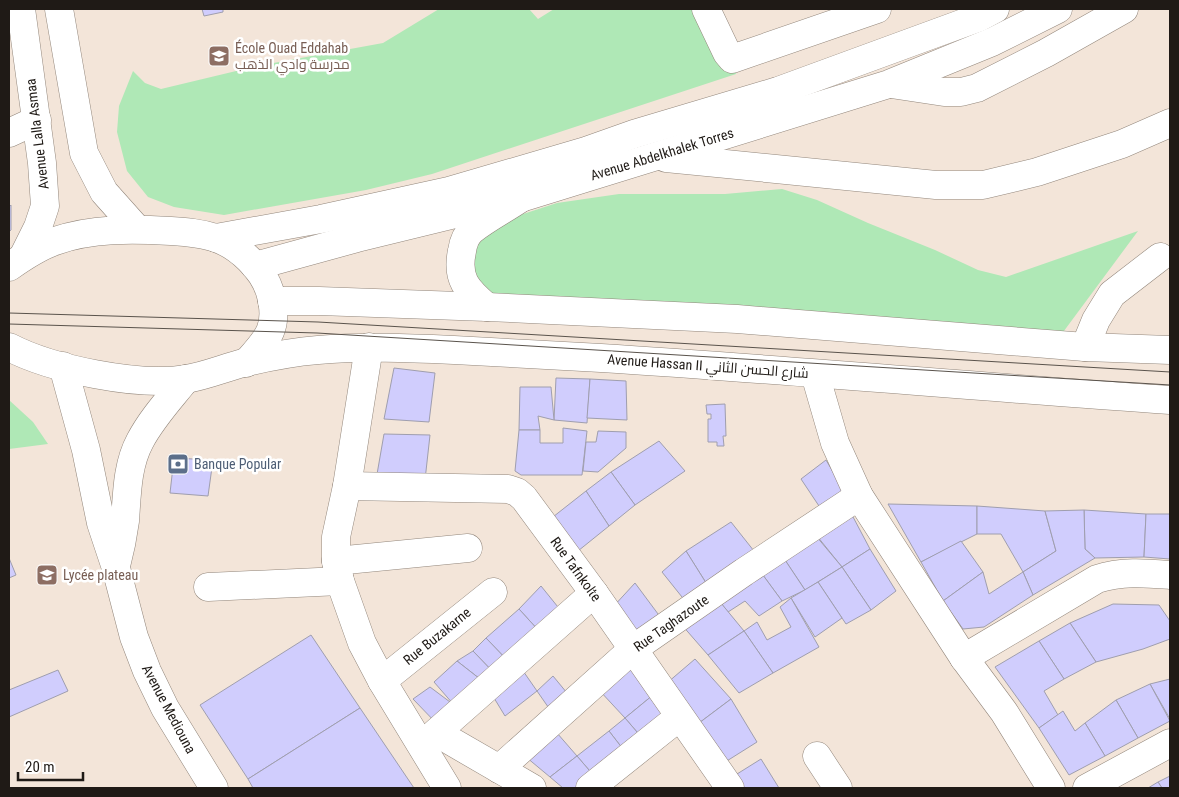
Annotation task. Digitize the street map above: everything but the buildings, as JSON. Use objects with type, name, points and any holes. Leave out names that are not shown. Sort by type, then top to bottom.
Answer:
[{"type":"main road","name":"Avenue Lalla Asmaa","points":[[16,261],[38,227],[45,206],[37,120],[22,9]]},
{"type":"main road","points":[[58,9],[84,153],[104,192],[136,229]]},
{"type":"main road","points":[[706,9],[727,53],[732,59],[877,9]]},
{"type":"main road","name":"Avenue Abdelkhalek Torres","points":[[255,266],[356,238],[521,198],[889,84],[992,42],[1058,9]]},
{"type":"main road","points":[[889,84],[944,92],[961,92],[977,88],[1046,53],[1124,9]]},
{"type":"main road","name":"Avenue Abdelkhalek Torres","points":[[216,238],[321,219],[449,191],[586,151],[634,134],[778,91],[983,12]]},
{"type":"main road","points":[[9,133],[37,120]]},
{"type":"main road","points":[[634,134],[653,157],[936,185],[983,185],[1037,172],[1122,144],[1170,123]]},
{"type":"main road","points":[[487,307],[470,292],[461,277],[459,262],[463,246],[471,231],[521,198]]},
{"type":"main road","points":[[16,261],[53,242],[77,235],[136,229],[197,234],[216,238],[237,248],[255,266],[268,286],[272,301],[271,331],[246,363]]},
{"type":"main road","points":[[1086,347],[1096,320],[1112,294],[1160,257]]},
{"type":"main road","points":[[272,301],[487,307],[737,319],[1086,347],[1170,350]]},
{"type":"main road","name":"Avenue Hassan II شارع الحسن الثاني","points":[[9,347],[34,358],[116,378],[186,379],[246,363],[316,350],[369,347],[538,354],[705,364],[1170,400]]},
{"type":"main road","points":[[369,347],[347,486],[336,537],[338,571],[362,642],[382,681],[430,739],[447,788]]},
{"type":"main road","name":"Avenue Mediouna","points":[[63,366],[82,433],[101,523],[116,568],[134,637],[147,671],[165,708],[214,788]]},
{"type":"main road","points":[[815,374],[835,443],[858,496],[964,658],[1004,712],[1051,788]]},
{"type":"main road","name":"Avenue Mediouna","points":[[116,568],[125,521],[128,482],[134,455],[139,442],[148,428],[186,379]]},
{"type":"main road","name":"Rue Tafnkolte","points":[[347,486],[508,489],[517,492],[531,505],[730,788]]},
{"type":"main road","name":"Rue Taghazoute","points":[[499,769],[633,650],[744,572],[858,496]]},
{"type":"main road","points":[[208,587],[338,571],[468,548]]},
{"type":"main road","points":[[964,658],[1097,579],[1128,572],[1170,574]]},
{"type":"main road","name":"Rue Buzakarne","points":[[382,681],[493,592]]},
{"type":"main road","points":[[430,739],[594,594]]},
{"type":"main road","points":[[598,786],[679,717]]},
{"type":"main road","points":[[430,739],[499,769],[532,788]]},
{"type":"main road","points":[[1087,788],[1170,743]]},
{"type":"main road","points":[[817,756],[838,788]]},
{"type":"green space","points":[[439,9],[529,9],[538,19],[554,9],[714,9],[738,60],[736,74],[432,174],[366,190],[224,215],[174,207],[148,197],[127,171],[117,132],[119,106],[133,71],[145,83],[161,89],[257,66],[383,43]]},
{"type":"green space","points":[[782,189],[817,200],[978,270],[1006,277],[1138,231],[1058,339],[484,300],[471,277],[471,252],[485,236],[520,215],[557,203],[619,194],[725,194]]},
{"type":"green space","points":[[9,400],[33,422],[48,444],[9,449]]},
{"type":"tram line","points":[[9,313],[318,322],[1170,372]]},
{"type":"tram line","points":[[9,324],[317,333],[1170,385]]},
{"type":"place","name":"École Ouad Eddahab مدرسة وادي الذهب","points":[[219,56]]},
{"type":"place","name":"Banque Popular","points":[[178,464]]},
{"type":"place","name":"Lycée plateau","points":[[47,575]]}]
